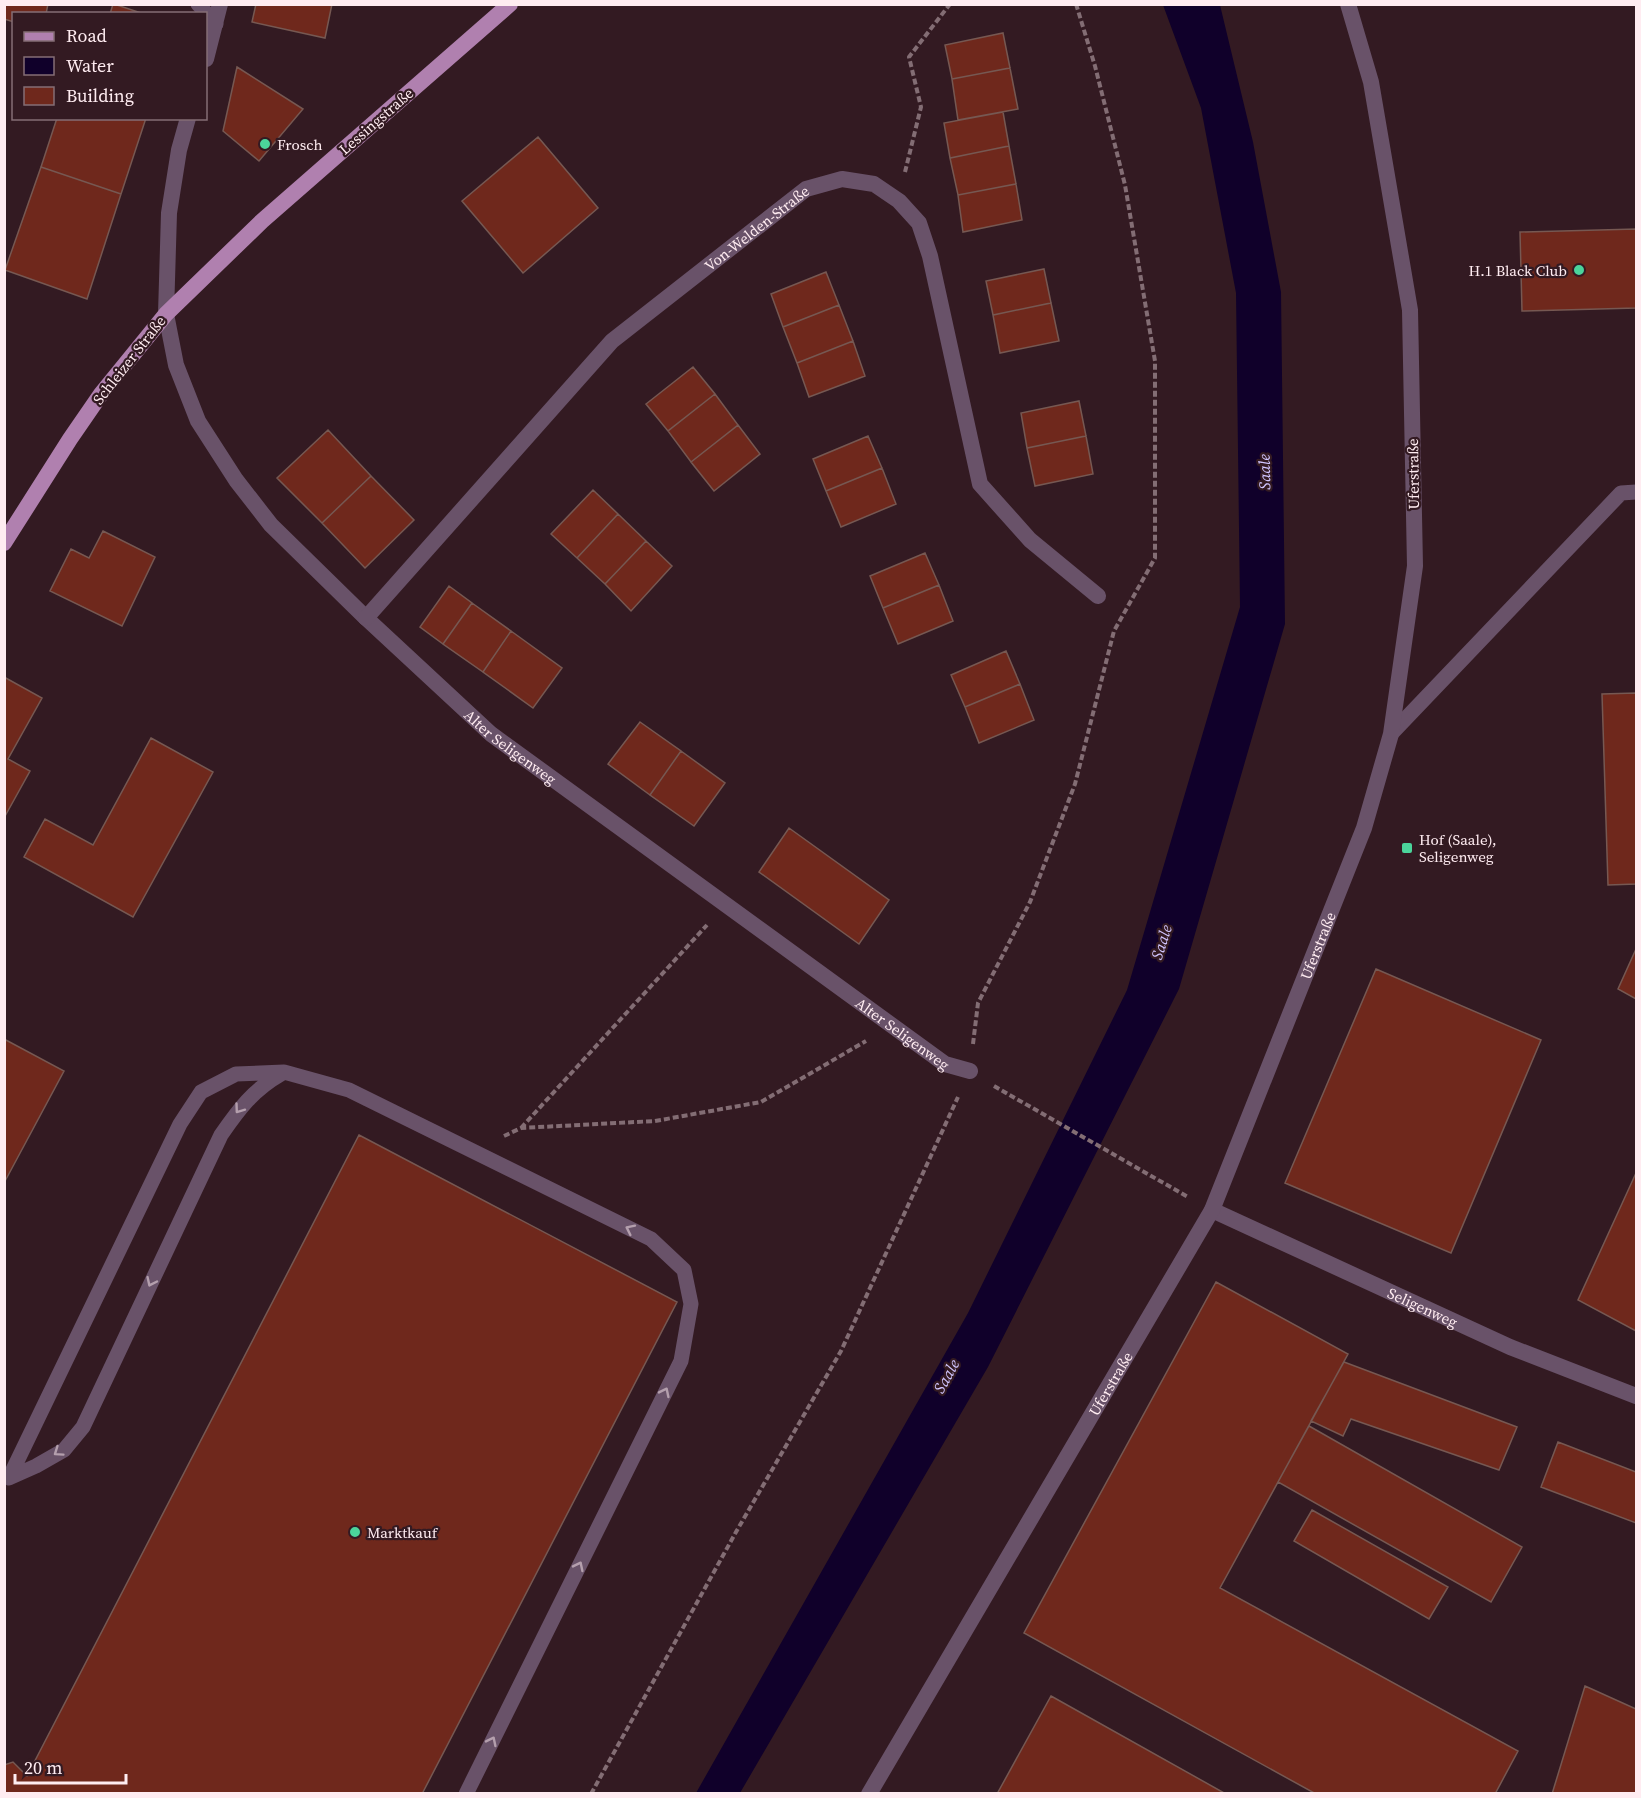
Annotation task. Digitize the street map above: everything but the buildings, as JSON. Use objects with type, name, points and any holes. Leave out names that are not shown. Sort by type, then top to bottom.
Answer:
[{"type":"main road","name":"Lessingstraße","points":[[166,314],[262,221],[510,4]]},
{"type":"main road","name":"Schleizer Straße","points":[[4,543],[101,394],[166,314]]},
{"type":"street","points":[[207,56],[220,4]]},
{"type":"street","name":"Uferstraße","points":[[869,1794],[1212,1210],[1364,828],[1391,734],[1415,566],[1410,310],[1371,82],[1348,4]]},
{"type":"street","name":"Schleizer Straße","points":[[166,314],[169,213],[179,150],[187,120]]},
{"type":"street","name":"Von-Welden-Straße","points":[[366,618],[612,341],[806,189],[842,179],[874,184],[899,201],[919,223],[930,256],[980,484],[1030,540],[1098,596]]},
{"type":"street","name":"Alter Seligenweg","points":[[166,314],[177,365],[198,421],[236,480],[272,525],[366,618],[490,734],[945,1064],[970,1071]]},
{"type":"street","name":"Seligenweg","points":[[1212,1210],[1510,1347],[1636,1396]]},
{"type":"lane","points":[[207,14],[216,24]]},
{"type":"lane","points":[[1391,734],[1621,493],[1636,492]]},
{"type":"lane","points":[[284,1072],[267,1082],[246,1100],[221,1135],[83,1427],[64,1450],[9,1478],[180,1124],[201,1092],[236,1074],[284,1072],[349,1090],[651,1239],[684,1270],[691,1304],[681,1361],[466,1794]]},
{"type":"path","points":[[899,201],[921,107],[909,57],[950,4]]},
{"type":"path","points":[[591,1794],[735,1532],[841,1351],[970,1071],[978,1003],[1030,902],[1075,784],[1114,631],[1155,558],[1155,361],[1125,185],[1095,66],[1076,4]]},
{"type":"path","points":[[473,1151],[521,1128],[726,905]]},
{"type":"path","points":[[521,1128],[655,1120],[761,1102],[892,1025]]},
{"type":"path","points":[[991,1084],[1176,1191]]},
{"type":"water","name":"Saale","points":[[1163,5],[1220,5],[1253,142],[1281,292],[1285,624],[1179,989],[988,1367],[740,1793],[696,1793],[968,1313],[1127,990],[1240,607],[1236,293],[1201,108]]},
{"type":"place","name":"Frosch","points":[[265,144]]},
{"type":"place","name":"H.1 Black Club","points":[[1579,270]]},
{"type":"place","name":"Hof (Saale), Seligenweg","points":[[1407,848]]},
{"type":"place","name":"Marktkauf","points":[[355,1532]]}]
